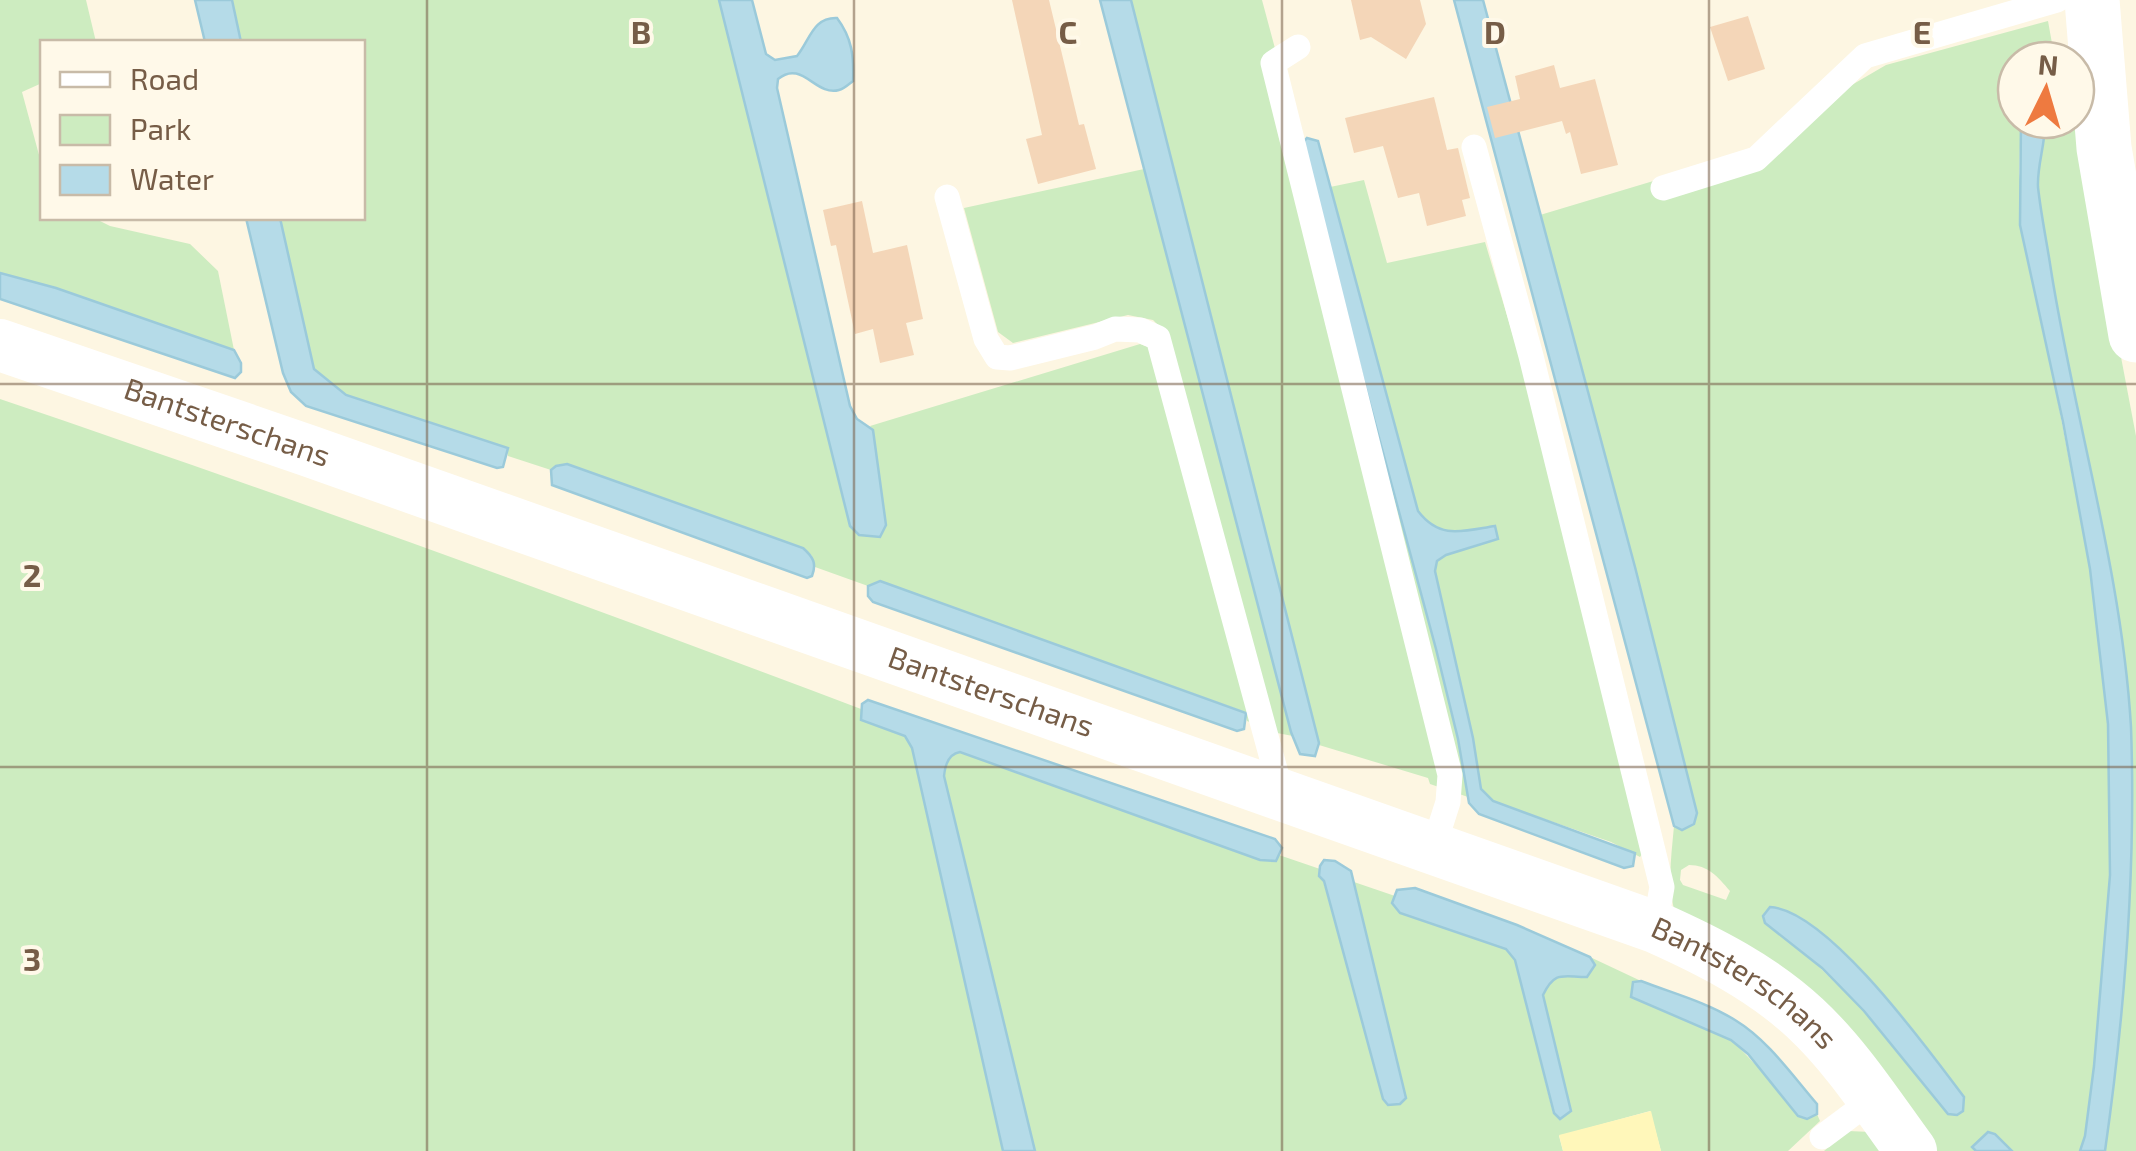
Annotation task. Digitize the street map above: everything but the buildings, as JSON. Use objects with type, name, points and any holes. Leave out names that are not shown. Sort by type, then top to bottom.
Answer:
[{"type":"street","points":[[2092,0],[2104,148],[2136,334]]},
{"type":"street","name":"Bantsterschans","points":[[0,346],[1655,927],[1700,947],[1773,991],[1808,1021],[1911,1151]]},
{"type":"lane","points":[[1663,188],[1756,159],[1866,56],[2056,0]]},
{"type":"lane","points":[[1298,46],[1273,63],[1450,776],[1448,802],[1432,849]]},
{"type":"lane","points":[[1474,147],[1531,356],[1662,887],[1655,927]]},
{"type":"lane","points":[[947,196],[986,338],[996,357],[1027,354],[1114,329],[1140,330],[1158,338],[1276,772],[1266,790]]},
{"type":"lane","points":[[1822,1137],[1873,1099]]},
{"type":"green space","points":[[0,0],[86,0],[96,40],[40,40],[40,84],[22,92],[40,159],[40,220],[98,220],[190,244],[218,271],[234,350],[56,288],[0,273]]},
{"type":"green space","points":[[232,0],[719,0],[850,526],[875,446],[870,426],[1140,344],[1151,348],[1258,725],[1247,721],[1245,712],[880,581],[868,586],[815,567],[812,556],[803,548],[567,465],[551,470],[508,456],[507,448],[345,395],[314,369],[280,220],[365,220],[365,40],[241,40]]},
{"type":"green space","points":[[1131,0],[1262,0],[1436,649],[1468,797],[1430,784],[1428,778],[1319,745]]},
{"type":"green space","points":[[2048,21],[2051,40],[1996,40],[1996,140],[2020,140],[2019,173],[2043,324],[2090,569],[2108,724],[2110,875],[2094,1066],[2080,1151],[2012,1151],[1988,1132],[1972,1146],[1976,1151],[1937,1151],[1913,1121],[1678,922],[1674,910],[1674,826],[1682,830],[1697,813],[1540,215],[1790,140],[1850,86],[1886,65]],"holes":[[[1689,865],[1702,867],[1730,891],[1726,900],[1683,885],[1681,870]],[[1776,907],[1804,923],[1880,991],[1964,1097],[1948,1114],[1864,1011],[1804,952]]]},
{"type":"green space","points":[[2044,140],[2080,140],[2136,436],[2136,1151],[2105,1151],[2123,993],[2130,886],[2132,780],[2126,669],[2108,555],[2061,327],[2038,178]]},
{"type":"green space","points":[[1144,169],[1293,736],[1277,733],[1166,333],[1153,320],[1128,315],[1013,343],[998,332],[964,208]]},
{"type":"green space","points":[[1364,180],[1387,263],[1485,242],[1559,489],[1648,845],[1640,857],[1611,842],[1492,801],[1481,789],[1435,571],[1437,561],[1447,554],[1498,539],[1494,526],[1443,530],[1418,511],[1330,187]]},
{"type":"green space","points":[[0,399],[647,629],[861,709],[861,720],[905,736],[912,748],[1003,1151],[0,1151]]},
{"type":"green space","points":[[960,751],[1260,860],[1276,861],[1279,855],[1320,869],[1383,1099],[1388,1105],[1405,1098],[1354,882],[1395,896],[1392,903],[1400,913],[1506,949],[1515,960],[1553,1113],[1571,1111],[1543,995],[1550,981],[1595,965],[1590,957],[1641,981],[1633,983],[1631,997],[1731,1039],[1807,1119],[1817,1114],[1820,1121],[1788,1151],[1661,1151],[1650,1111],[1559,1136],[1563,1151],[1035,1151],[944,776],[948,761]]},
{"type":"green space","points":[[1848,1131],[1871,1132],[1890,1151],[1824,1151]]},
{"type":"sand","points":[[1651,1111],[1661,1151],[1563,1151],[1559,1135]]},
{"type":"water","points":[[195,0],[232,0],[241,40],[205,40]]},
{"type":"water","points":[[719,0],[752,0],[766,54],[775,60],[797,56],[817,25],[829,19],[837,18],[849,40],[853,81],[845,88],[831,91],[794,73],[778,79],[777,88],[850,406],[857,419],[873,430],[886,525],[880,537],[859,535],[850,526]]},
{"type":"water","points":[[1100,0],[1131,0],[1319,743],[1315,756],[1300,754],[1291,732]]},
{"type":"water","points":[[1454,0],[1483,0],[1697,813],[1694,824],[1682,830],[1674,826]]},
{"type":"water","points":[[1307,138],[1318,141],[1418,511],[1444,530],[1495,526],[1498,539],[1446,555],[1437,561],[1435,571],[1481,789],[1493,801],[1635,853],[1633,866],[1624,868],[1479,814],[1469,803],[1436,649],[1300,145]]},
{"type":"water","points":[[2021,140],[2044,140],[2038,178],[2041,208],[2118,612],[2131,727],[2127,939],[2105,1151],[2080,1151],[2094,1066],[2110,875],[2108,724],[2090,569],[2020,225]]},
{"type":"water","points":[[246,220],[280,220],[314,369],[346,395],[508,448],[503,467],[306,406],[291,392]]},
{"type":"water","points":[[0,273],[56,288],[234,350],[241,372],[235,378],[0,299]]},
{"type":"water","points":[[567,464],[803,548],[813,560],[812,576],[807,578],[552,485],[551,470]]},
{"type":"water","points":[[880,581],[1246,713],[1244,729],[1237,731],[873,602],[868,586]]},
{"type":"water","points":[[868,700],[1275,839],[1282,848],[1276,861],[1260,860],[960,752],[950,758],[944,776],[1035,1151],[1003,1151],[912,748],[905,736],[861,720],[862,704]]},
{"type":"water","points":[[1324,860],[1335,861],[1351,871],[1406,1098],[1400,1104],[1388,1105],[1383,1099],[1324,881],[1319,876]]},
{"type":"water","points":[[1415,888],[1590,957],[1595,965],[1587,977],[1556,978],[1543,995],[1571,1111],[1560,1119],[1554,1113],[1515,960],[1506,949],[1400,913],[1392,903],[1397,890]]},
{"type":"water","points":[[1770,907],[1794,914],[1848,956],[1903,1017],[1964,1097],[1963,1111],[1948,1114],[1864,1011],[1822,968],[1765,923],[1763,916]]},
{"type":"water","points":[[1641,981],[1712,1008],[1747,1028],[1817,1104],[1817,1114],[1807,1119],[1798,1116],[1748,1054],[1731,1040],[1631,997],[1633,982]]},
{"type":"water","points":[[1988,1132],[2012,1151],[1976,1151],[1972,1147]]}]
